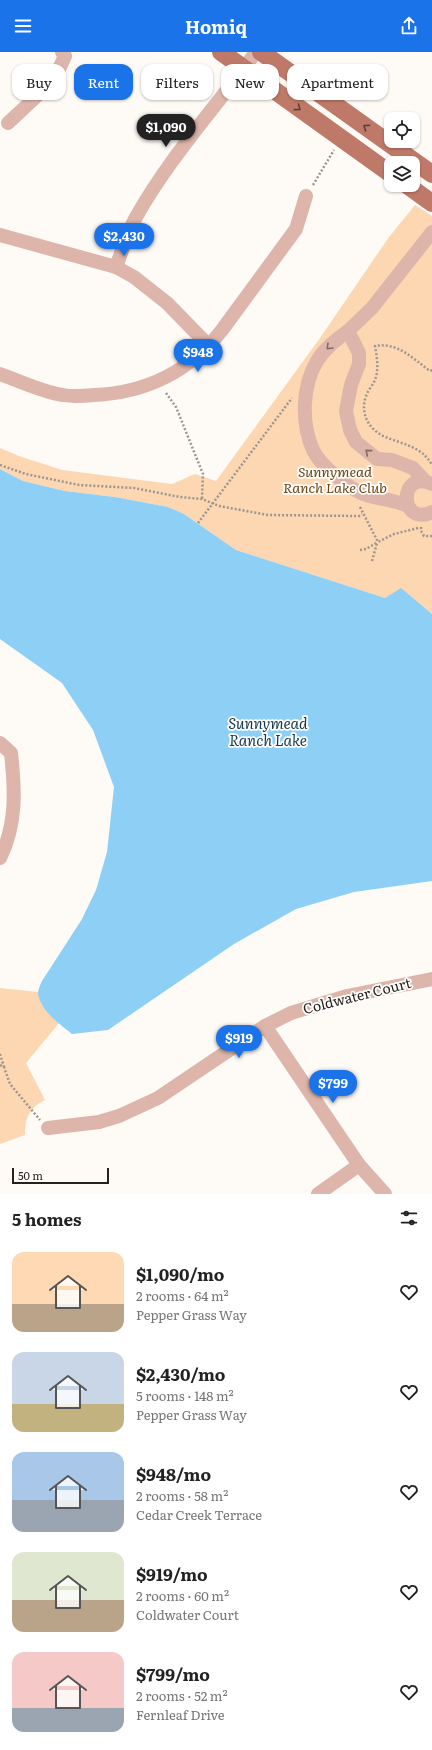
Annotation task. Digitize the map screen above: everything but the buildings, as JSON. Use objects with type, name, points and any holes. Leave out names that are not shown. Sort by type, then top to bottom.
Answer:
[{"type":"main road","points":[[221,52],[237,64]]},
{"type":"main road","points":[[261,52],[432,174]]},
{"type":"main road","points":[[279,94],[384,169]]},
{"type":"main road","points":[[417,192],[432,203]]},
{"type":"street","points":[[8,123],[54,80],[65,56],[62,52]]},
{"type":"street","points":[[248,64],[256,52]]},
{"type":"street","points":[[116,267],[135,220],[154,189],[221,99]]},
{"type":"street","points":[[0,374],[63,395],[102,395],[147,386],[173,374],[194,360],[210,346],[296,229],[306,196]]},
{"type":"street","points":[[432,232],[372,308],[348,331],[327,348],[318,361],[309,381],[306,393],[308,432],[314,451],[338,478],[361,493],[398,501],[408,506],[416,513],[422,515],[432,512]]},
{"type":"street","points":[[0,235],[116,267],[134,277],[167,303],[210,346]]},
{"type":"street","points":[[348,331],[359,353],[358,364],[351,385],[346,411],[350,430],[356,442],[377,459],[392,460],[413,468],[429,483]]},
{"type":"street","points":[[408,506],[406,496],[411,486],[420,481],[429,483]]},
{"type":"street","points":[[0,743],[11,753],[14,784],[14,806],[9,834],[0,858]]},
{"type":"street","name":"Coldwater Court","points":[[48,1128],[99,1122],[120,1116],[158,1098],[265,1026],[290,1012],[347,996],[432,979]]},
{"type":"street","points":[[265,1026],[359,1165],[385,1194]]},
{"type":"street","points":[[318,1194],[359,1165]]},
{"type":"path","points":[[306,196],[341,138]]},
{"type":"path","points":[[432,370],[430,371],[401,349],[386,344],[375,346],[378,362],[375,379],[366,396],[363,411],[374,432],[412,446],[427,457],[432,465]]},
{"type":"path","points":[[198,523],[296,392]]},
{"type":"path","points":[[166,393],[176,407],[203,474],[202,499]]},
{"type":"path","points":[[0,465],[26,474],[79,485],[134,488],[180,498],[202,499],[212,503],[268,515],[359,516],[362,514]]},
{"type":"path","points":[[360,504],[362,514],[378,542],[372,561]]},
{"type":"path","points":[[360,550],[366,549],[394,534],[414,528],[421,528]]},
{"type":"path","points":[[422,534],[427,537],[432,536]]},
{"type":"path","points":[[0,1054],[10,1084],[31,1109]]},
{"type":"path","points":[[0,1065],[4,1067]]},
{"type":"green space","name":"Sunnymead Ranch Lake Club","points":[[415,205],[432,216],[432,614],[401,589],[385,598],[236,550],[184,514],[168,507],[115,497],[65,491],[23,481],[0,469],[0,448],[62,470],[172,484],[195,474],[216,481],[320,338],[389,237]]},
{"type":"green space","points":[[0,988],[38,992],[42,1005],[59,1023],[26,1063],[45,1100],[35,1106],[29,1114],[26,1123],[25,1135],[0,1144]]},
{"type":"water","name":"Sunnymead Ranch Lake","points":[[0,469],[23,481],[65,491],[115,497],[168,507],[184,514],[236,550],[385,598],[401,588],[432,614],[432,881],[354,892],[296,909],[234,944],[108,1030],[72,1034],[56,1021],[42,1006],[38,993],[42,981],[82,919],[96,890],[107,852],[114,787],[93,730],[62,683],[0,639]]}]
